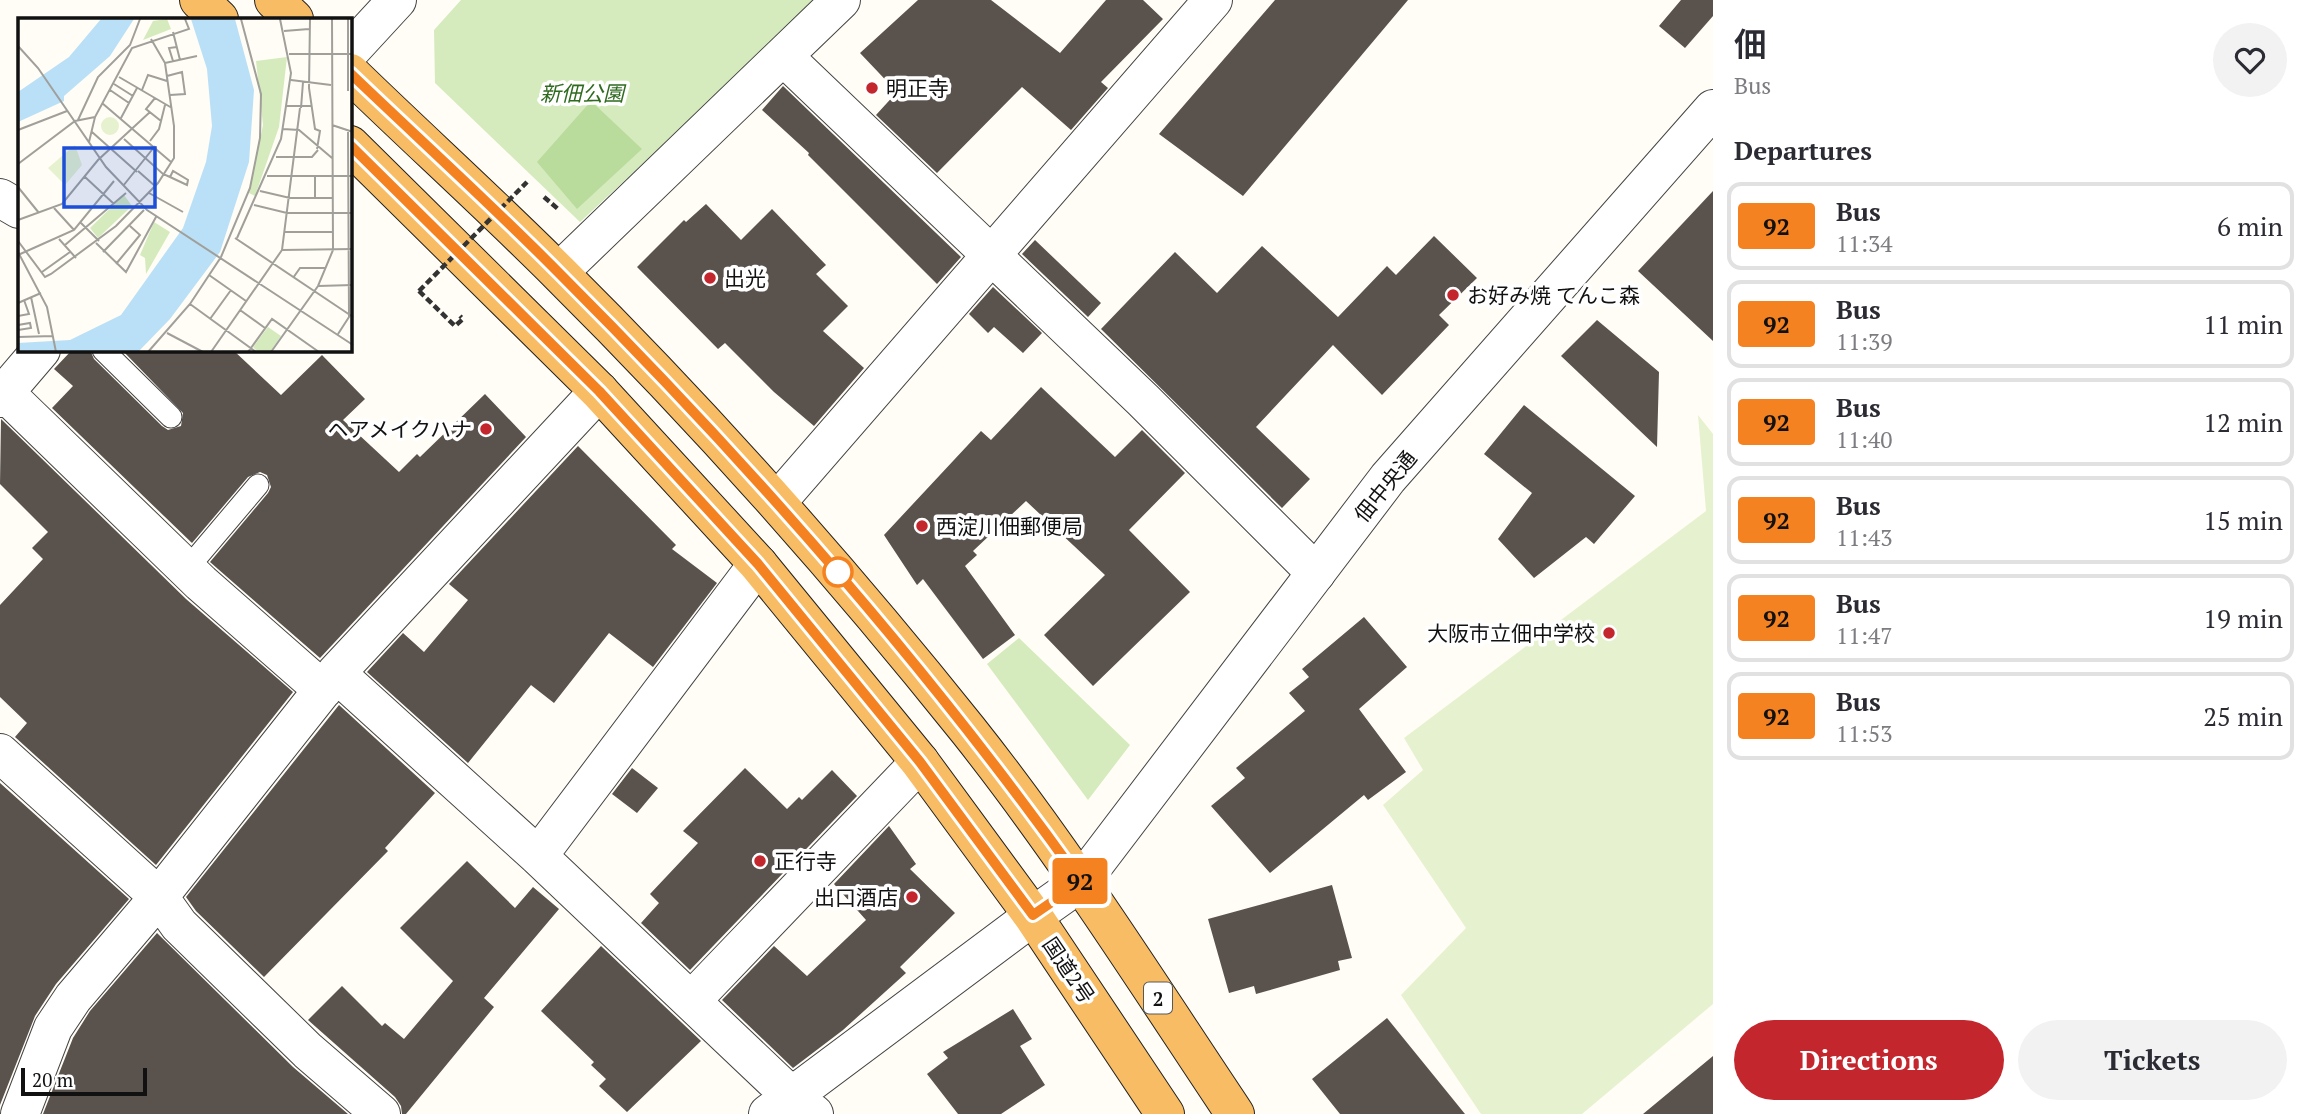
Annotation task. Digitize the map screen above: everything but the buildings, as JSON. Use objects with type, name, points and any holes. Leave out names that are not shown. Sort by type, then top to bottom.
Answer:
[{"type":"highway","points":[[199,0],[218,18]]},
{"type":"highway","points":[[274,0],[293,18]]},
{"type":"highway","name":"2","points":[[352,75],[559,272],[777,502],[852,588],[1037,820],[1235,1114]]},
{"type":"highway","name":"国道2号","points":[[352,147],[599,391],[758,564],[920,762],[1033,915],[1166,1114]]},
{"type":"street","points":[[352,49],[397,0]]},
{"type":"street","points":[[559,272],[841,0]]},
{"type":"street","points":[[777,502],[1213,0]]},
{"type":"street","points":[[783,56],[1143,400],[1316,573]]},
{"type":"street","name":"佃中央通","points":[[791,1108],[1033,915],[1081,882],[1388,478],[1713,109]]},
{"type":"street","points":[[0,198],[18,208]]},
{"type":"street","points":[[38,352],[3,396],[187,569],[329,681],[538,856],[691,1001],[791,1108]]},
{"type":"street","points":[[20,1114],[53,1028],[73,998],[159,897],[329,681],[599,391]]},
{"type":"street","points":[[538,856],[758,564]]},
{"type":"street","points":[[0,752],[159,897],[179,925],[308,1051],[381,1114]]},
{"type":"street","points":[[691,1001],[920,762]]},
{"type":"lane","points":[[105,352],[171,417]]},
{"type":"lane","points":[[187,569],[258,485]]},
{"type":"path","points":[[456,312],[463,319],[455,326],[419,290],[527,182]]},
{"type":"green space","name":"新佃公園","points":[[461,0],[813,0],[743,71],[580,222],[435,83],[434,30]]},
{"type":"green space","points":[[591,101],[642,149],[577,209],[537,162]]},
{"type":"green space","name":"大阪市立佃中学校","points":[[1698,415],[1713,434],[1713,1004],[1582,1114],[1481,1114],[1401,995],[1466,928],[1383,805],[1423,770],[1404,738],[1706,511]]},
{"type":"green space","points":[[1019,638],[1130,745],[1088,800],[987,664]]},
{"type":"bus line","name":"92","points":[[352,75],[559,272],[777,502],[852,588],[968,731],[1081,882],[1033,915],[920,762],[758,564],[599,391],[352,147]]},
{"type":"place","name":"明正寺","points":[[872,88]]},
{"type":"place","name":"出光","points":[[710,278]]},
{"type":"place","name":"お好み焼 てんこ森","points":[[1453,295]]},
{"type":"place","name":"ヘアメイクハナ","points":[[486,429]]},
{"type":"place","name":"西淀川佃郵便局","points":[[922,526]]},
{"type":"place","name":"大阪市立佃中学校","points":[[1609,633]]},
{"type":"place","name":"正行寺","points":[[760,861]]},
{"type":"place","name":"出口酒店","points":[[912,897]]}]
